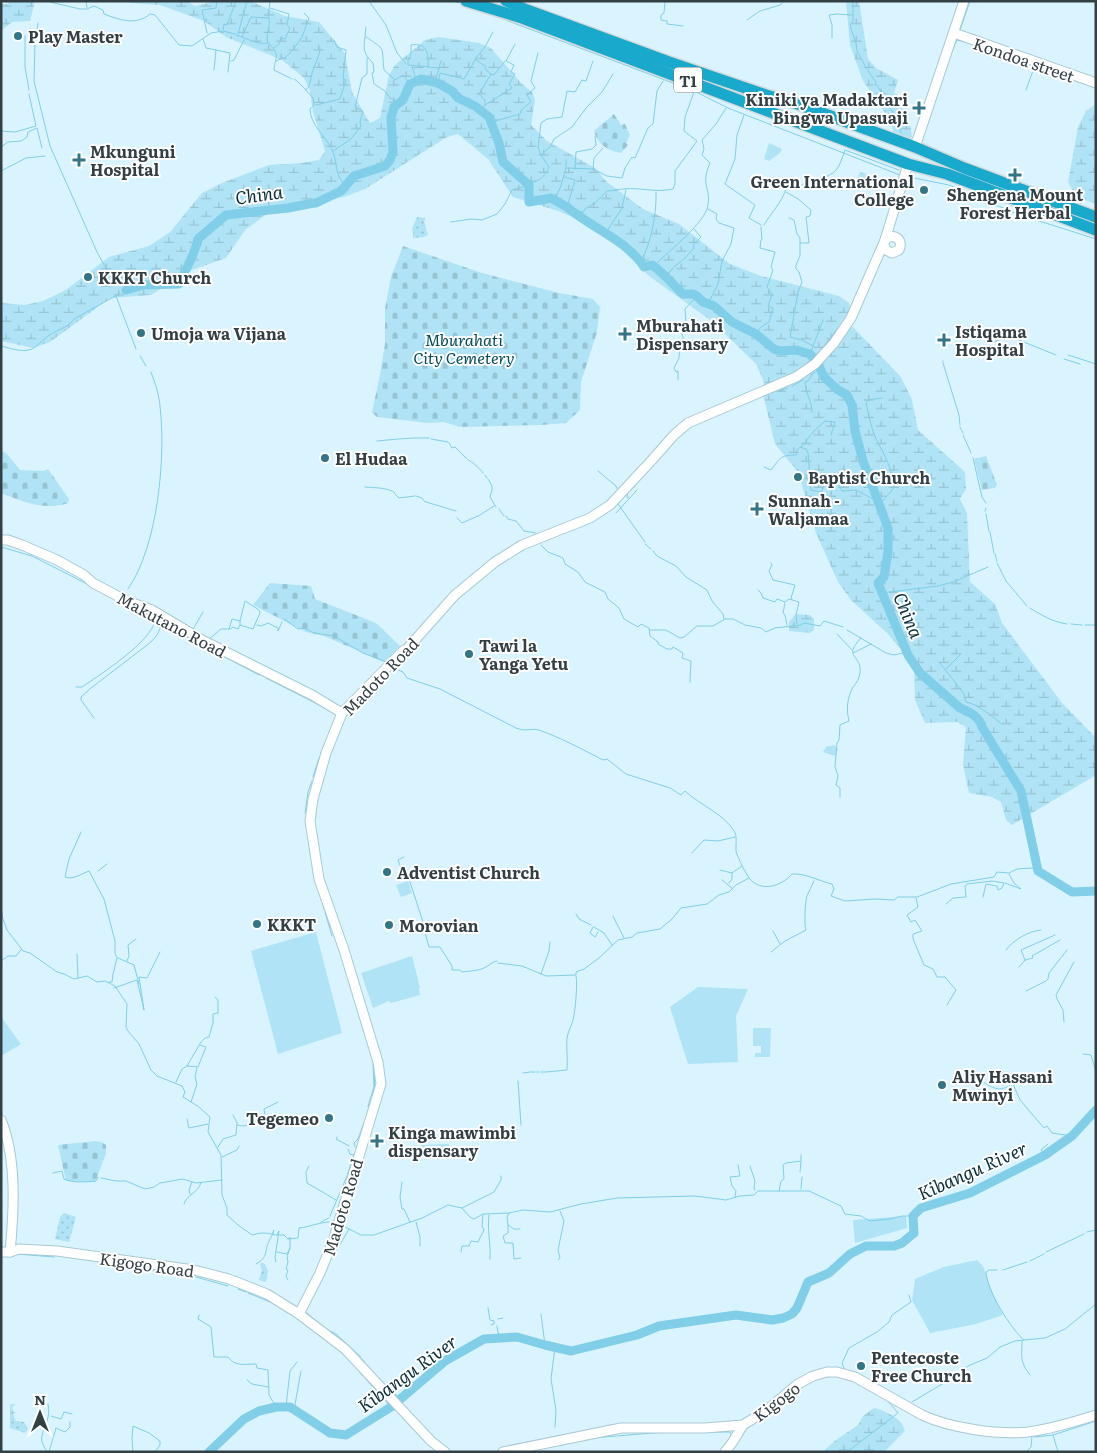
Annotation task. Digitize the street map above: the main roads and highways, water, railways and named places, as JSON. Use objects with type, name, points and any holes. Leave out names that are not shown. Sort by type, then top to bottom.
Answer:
[{"type":"highway","name":"T1","points":[[466,1],[522,18],[908,164],[947,174],[1096,230]]},
{"type":"highway","name":"T1","points":[[506,1],[669,62],[766,95],[795,102],[915,146],[964,168],[1096,216]]},
{"type":"main road","points":[[915,146],[964,1]]},
{"type":"main road","name":"Kondoa street","points":[[954,33],[1096,83]]},
{"type":"main road","points":[[876,264],[892,222],[908,164]]},
{"type":"main road","points":[[876,264],[897,251],[900,246],[900,241],[897,238],[892,222]]},
{"type":"main road","points":[[884,243],[891,236],[897,238]]},
{"type":"main road","points":[[884,243],[886,250],[892,253]]},
{"type":"main road","name":"Madoto Road","points":[[299,1314],[320,1273],[333,1241],[381,1084],[378,1062],[346,957],[319,879],[310,831],[310,821],[326,753],[342,712],[406,650],[455,595],[495,562],[522,545],[590,518],[616,499],[688,422],[796,376],[815,364],[825,354],[851,318],[876,264]]},
{"type":"main road","name":"Makutano Road","points":[[1,540],[8,540],[22,545],[57,560],[84,575],[93,583],[128,601],[152,610],[204,641],[342,712]]},
{"type":"main road","points":[[1,1120],[10,1145],[13,1178],[6,1252]]},
{"type":"main road","name":"Kigogo Road","points":[[6,1252],[19,1249],[57,1251],[215,1274],[251,1287],[286,1305],[345,1349],[431,1441],[445,1452]]},
{"type":"main road","name":"Kigogo","points":[[503,1452],[621,1428],[705,1428],[743,1424],[767,1410],[798,1384],[813,1376],[827,1372],[837,1372],[855,1377],[932,1420],[961,1428],[1027,1432],[1096,1415]]},
{"type":"main road","points":[[725,1452],[743,1424]]},
{"type":"waterway","points":[[86,1],[87,8]]},
{"type":"waterway","points":[[207,33],[202,10],[216,8],[217,1]]},
{"type":"waterway","points":[[223,30],[224,24],[227,25],[236,1]]},
{"type":"waterway","points":[[238,34],[247,1]]},
{"type":"waterway","points":[[242,37],[251,17],[268,18],[270,1]]},
{"type":"waterway","points":[[369,1],[386,25],[397,53],[406,64]]},
{"type":"waterway","points":[[451,1],[461,3]]},
{"type":"waterway","points":[[665,1],[661,20],[667,21],[667,24],[683,26]]},
{"type":"waterway","points":[[747,20],[760,11],[780,5],[784,1]]},
{"type":"waterway","points":[[853,1],[853,21],[850,25],[856,41],[857,51],[890,108],[901,133]]},
{"type":"waterway","points":[[960,30],[970,1]]},
{"type":"waterway","points":[[50,2],[80,9],[94,6],[103,10],[104,14],[128,21],[139,20],[150,14],[155,15],[179,45],[192,46],[211,33],[223,31],[235,34]]},
{"type":"waterway","points":[[270,8],[289,14],[287,25],[290,28],[285,39],[281,38],[279,44],[274,48]]},
{"type":"waterway","points":[[276,61],[286,57],[302,37],[309,18],[304,13]]},
{"type":"waterway","points":[[832,38],[832,25],[829,15],[852,15]]},
{"type":"waterway","points":[[495,16],[694,91],[728,108],[900,175]]},
{"type":"waterway","points":[[268,43],[269,18]]},
{"type":"waterway","points":[[35,46],[38,23]]},
{"type":"waterway","points":[[366,27],[365,36],[382,49],[384,70],[395,80],[403,75],[410,84]]},
{"type":"waterway","points":[[481,110],[485,105],[485,100],[479,94],[491,74],[485,69],[486,67],[475,59],[485,47],[493,32]]},
{"type":"waterway","points":[[236,35],[256,42],[268,43],[276,53],[274,70],[292,79]]},
{"type":"waterway","points":[[25,36],[25,67],[29,90]]},
{"type":"waterway","points":[[365,37],[365,52],[373,63],[374,84],[385,91],[390,98],[398,102]]},
{"type":"waterway","points":[[203,39],[206,48],[216,50],[214,70]]},
{"type":"waterway","points":[[231,61],[234,60],[244,40]]},
{"type":"waterway","points":[[316,105],[340,99],[346,80],[343,79],[346,50],[337,47],[334,40]]},
{"type":"waterway","points":[[957,40],[970,43]]},
{"type":"waterway","points":[[949,58],[957,40]]},
{"type":"waterway","points":[[485,105],[512,88],[509,84],[515,74],[511,72],[514,65],[506,61],[515,44]]},
{"type":"waterway","points":[[428,67],[428,62],[428,58],[424,47],[421,45],[411,45],[408,65],[439,68]]},
{"type":"waterway","points":[[35,46],[34,81],[50,146],[97,252],[113,281]]},
{"type":"waterway","points":[[306,90],[310,83],[320,49]]},
{"type":"waterway","points":[[216,50],[230,53],[228,72]]},
{"type":"waterway","points":[[492,122],[520,114],[522,109],[531,102],[527,95],[535,88],[531,81],[538,53]]},
{"type":"waterway","points":[[333,151],[351,139],[361,126],[360,122],[363,111],[355,107],[362,78],[367,74],[367,58]]},
{"type":"waterway","points":[[438,83],[440,73],[464,79],[475,60]]},
{"type":"waterway","points":[[435,82],[441,61]]},
{"type":"waterway","points":[[491,74],[494,75],[505,61]]},
{"type":"waterway","points":[[541,155],[538,147],[541,123],[547,119],[562,117],[567,91],[575,92],[582,80],[586,81],[593,61]]},
{"type":"waterway","points":[[1026,90],[1035,65]]},
{"type":"waterway","points":[[412,66],[416,80]]},
{"type":"waterway","points":[[527,182],[538,181],[546,173],[549,167],[541,155],[550,147],[554,139],[572,127],[586,108],[602,92],[613,74]]},
{"type":"waterway","points":[[294,79],[313,98],[314,105],[310,109],[311,115],[315,125],[332,150],[338,174],[346,185]]},
{"type":"waterway","name":"China","points":[[316,203],[341,191],[354,176],[385,166],[393,152],[391,118],[394,107],[403,100],[410,84],[421,79],[438,83],[489,117],[499,143],[503,162],[529,185],[529,202],[551,198],[567,207]]},
{"type":"waterway","points":[[593,169],[607,176],[622,178],[625,168],[632,157],[635,158],[648,128],[653,124],[657,91],[663,81]]},
{"type":"waterway","points":[[580,216],[586,208],[595,203],[607,191],[621,189],[673,189],[675,171],[697,141],[684,131],[685,117],[694,92]]},
{"type":"waterway","points":[[1,131],[15,132],[36,126],[29,94]]},
{"type":"waterway","points":[[655,267],[694,228],[706,212],[709,199],[706,177],[710,163],[702,155],[704,149],[702,140],[716,124],[726,108]]},
{"type":"waterway","points":[[744,115],[737,135],[735,159],[725,184],[755,205],[749,218],[761,225]]},
{"type":"waterway","points":[[1,147],[8,142],[21,141],[27,137],[28,132],[37,128],[42,148]]},
{"type":"waterway","points":[[575,169],[576,152],[592,149],[596,145],[595,136]]},
{"type":"waterway","points":[[555,199],[566,168],[593,169],[594,158],[603,148]]},
{"type":"waterway","points":[[764,225],[786,189],[798,187],[833,173],[839,166],[845,150],[899,170]]},
{"type":"waterway","points":[[1,171],[26,158],[45,156]]},
{"type":"waterway","points":[[566,160],[566,168]]},
{"type":"waterway","points":[[565,177],[575,180],[567,207]]},
{"type":"waterway","points":[[909,177],[949,185],[1017,214],[1096,239]]},
{"type":"waterway","points":[[451,222],[471,219],[482,220],[497,214],[512,190],[529,185]]},
{"type":"waterway","points":[[605,234],[622,208],[626,190]]},
{"type":"waterway","points":[[641,261],[653,228],[656,192]]},
{"type":"waterway","points":[[786,192],[811,210],[810,216],[806,217],[809,243],[800,243]]},
{"type":"waterway","name":"China","points":[[126,290],[143,285],[179,284],[199,238],[226,215],[314,203]]},
{"type":"waterway","name":"China","points":[[567,207],[628,249],[644,267],[652,265],[683,294],[693,294],[703,302],[714,306],[732,322],[756,334],[774,349],[780,351],[796,350],[810,354],[824,377],[838,390],[847,395],[852,405],[855,431],[863,461],[888,528],[888,552],[884,577],[878,583],[908,655],[920,673],[960,708],[973,715],[981,723],[1021,791],[1038,871],[1072,892],[1096,891]]},
{"type":"waterway","points":[[708,209],[717,214],[716,219],[719,223],[734,228],[731,244],[722,261],[718,284],[708,304]]},
{"type":"waterway","points":[[789,218],[794,220],[797,234],[800,238],[800,256],[796,269],[802,282],[798,292],[790,337],[802,340],[813,346]]},
{"type":"waterway","points":[[756,334],[761,327],[769,322],[773,308],[768,306],[772,294],[767,287],[773,270],[771,267],[775,252],[760,248],[762,240],[761,227]]},
{"type":"waterway","points":[[666,276],[686,257],[694,248],[693,245],[701,237],[694,229]]},
{"type":"waterway","points":[[862,302],[867,292]]},
{"type":"waterway","name":"China","points":[[1,346],[15,350],[32,349],[74,319],[119,294]]},
{"type":"waterway","points":[[116,296],[136,349]]},
{"type":"waterway","points":[[678,380],[678,371],[676,372],[674,368],[679,358],[680,343],[683,339],[681,328],[686,324],[685,309],[697,296]]},
{"type":"waterway","points":[[810,354],[823,320]]},
{"type":"waterway","points":[[799,370],[818,354],[838,328]]},
{"type":"waterway","points":[[993,342],[1008,337],[1014,338],[1056,355]]},
{"type":"waterway","points":[[1068,355],[1096,364]]},
{"type":"waterway","points":[[140,356],[146,366]]},
{"type":"waterway","points":[[1064,359],[1080,364]]},
{"type":"waterway","points":[[943,363],[959,415],[960,425]]},
{"type":"waterway","name":"China","points":[[815,372],[819,369]]},
{"type":"waterway","points":[[128,589],[138,571],[146,549],[158,501],[162,427],[158,393],[151,372]]},
{"type":"waterway","points":[[812,412],[805,382],[808,381],[814,372]]},
{"type":"waterway","points":[[792,386],[803,380]]},
{"type":"waterway","points":[[779,391],[787,388]]},
{"type":"waterway","points":[[720,405],[746,393]]},
{"type":"waterway","points":[[875,399],[882,398]]},
{"type":"waterway","points":[[874,399],[866,403],[873,432],[886,458],[894,488],[879,505]]},
{"type":"waterway","points":[[801,447],[825,421],[835,422],[831,435]]},
{"type":"waterway","points":[[960,427],[963,433]]},
{"type":"waterway","points":[[963,435],[971,453]]},
{"type":"waterway","points":[[399,439],[429,438]]},
{"type":"waterway","points":[[377,441],[398,439]]},
{"type":"waterway","points":[[431,439],[448,442]]},
{"type":"waterway","points":[[449,443],[452,448],[455,447],[467,459]]},
{"type":"waterway","points":[[764,467],[771,470],[778,460],[790,455],[796,455],[800,447],[806,449],[808,453],[811,490],[821,492],[824,486],[838,483],[842,491],[856,490],[873,499],[876,498]]},
{"type":"waterway","points":[[973,458],[982,497],[986,503]]},
{"type":"waterway","points":[[468,460],[474,463],[483,473]]},
{"type":"waterway","points":[[598,471],[616,486],[618,491]]},
{"type":"waterway","points":[[488,479],[492,489]]},
{"type":"waterway","points":[[629,498],[627,497],[628,492],[635,486]]},
{"type":"waterway","points":[[365,487],[385,489],[395,493]]},
{"type":"waterway","points":[[492,490],[490,497],[496,507]]},
{"type":"waterway","points":[[616,513],[637,490]]},
{"type":"waterway","points":[[395,494],[399,498],[415,496]]},
{"type":"waterway","points":[[416,496],[422,498],[425,502]]},
{"type":"waterway","points":[[603,505],[613,496]]},
{"type":"waterway","points":[[426,502],[456,511]]},
{"type":"waterway","points":[[618,504],[645,542]]},
{"type":"waterway","points":[[457,518],[462,523],[494,506]]},
{"type":"waterway","points":[[499,509],[504,516]]},
{"type":"waterway","points":[[986,514],[989,531]]},
{"type":"waterway","points":[[506,516],[508,519],[516,521],[524,531],[536,533]]},
{"type":"waterway","points":[[555,527],[560,525]]},
{"type":"waterway","points":[[990,532],[994,553]]},
{"type":"waterway","points":[[645,544],[651,549]]},
{"type":"waterway","points":[[541,545],[548,552],[563,558],[565,564],[578,572],[585,582],[605,592],[608,599],[619,608],[624,619],[638,627],[641,624],[649,628],[650,636],[658,644],[667,649],[672,649],[673,647],[683,653],[682,658],[691,661],[690,682]]},
{"type":"waterway","points":[[1,547],[32,556],[89,585]]},
{"type":"waterway","points":[[653,551],[657,556],[676,566],[686,577],[707,590],[712,601],[723,614],[724,619]]},
{"type":"waterway","points":[[995,554],[997,561]]},
{"type":"waterway","points":[[771,563],[769,571],[773,580],[795,585],[792,599]]},
{"type":"waterway","points":[[997,563],[1006,581],[1027,606]]},
{"type":"waterway","points":[[881,593],[938,586],[953,582],[988,567]]},
{"type":"waterway","points":[[94,579],[113,589]]},
{"type":"waterway","points":[[758,590],[763,598],[775,602],[777,599],[785,602],[789,599],[799,602],[796,615],[797,624]]},
{"type":"waterway","points":[[229,629],[232,619],[240,621],[240,625],[253,629],[260,613],[259,610],[245,601],[240,621]]},
{"type":"waterway","points":[[785,603],[783,613],[787,625]]},
{"type":"waterway","points":[[130,607],[147,616]]},
{"type":"waterway","points":[[1030,608],[1052,620],[1067,624]]},
{"type":"waterway","points":[[192,631],[203,612]]},
{"type":"waterway","points":[[151,618],[259,675]]},
{"type":"waterway","points":[[284,619],[298,629],[304,628],[314,633],[334,636],[363,653],[386,662]]},
{"type":"waterway","points":[[650,630],[666,630],[680,638],[697,626],[713,626],[725,619],[733,619],[745,625],[761,628],[766,632],[775,628],[804,623],[820,626],[824,621],[843,627]]},
{"type":"waterway","points":[[76,687],[82,687],[135,648],[145,638],[155,621]]},
{"type":"waterway","points":[[257,625],[261,626],[268,623],[278,628],[278,631],[282,622]]},
{"type":"waterway","points":[[94,718],[81,700],[81,697],[151,642],[162,624]]},
{"type":"waterway","points":[[1071,624],[1082,625]]},
{"type":"waterway","points":[[208,640],[221,629],[233,627],[238,629],[240,625]]},
{"type":"waterway","points":[[1085,625],[1096,625]]},
{"type":"waterway","points":[[847,630],[886,653],[894,655],[907,652]]},
{"type":"waterway","points":[[837,634],[852,650]]},
{"type":"waterway","points":[[840,797],[840,788],[836,785],[838,776],[835,767],[837,743],[840,725],[849,721],[848,700],[860,675],[860,667],[854,656],[853,649],[861,638]]},
{"type":"waterway","points":[[853,653],[871,644]]},
{"type":"waterway","points":[[946,669],[960,655]]},
{"type":"waterway","points":[[940,663],[964,694],[966,702],[989,714],[1002,724]]},
{"type":"waterway","points":[[383,677],[389,674],[391,669],[396,669],[403,672],[407,678],[440,689],[516,728],[539,730],[603,760],[607,759],[626,774],[670,788],[681,795],[685,791],[730,825],[736,835],[736,852],[742,866]]},
{"type":"waterway","points":[[266,678],[331,711]]},
{"type":"waterway","points":[[368,699],[381,680]]},
{"type":"waterway","points":[[355,709],[360,702]]},
{"type":"waterway","points":[[321,753],[329,735]]},
{"type":"waterway","points":[[313,777],[319,758]]},
{"type":"waterway","points":[[305,813],[308,792],[312,781]]},
{"type":"waterway","points":[[307,829],[312,862]]},
{"type":"waterway","points":[[81,832],[69,859],[65,877],[74,877],[89,871],[104,899],[115,941],[117,958],[112,982],[109,982]]},
{"type":"waterway","points":[[692,853],[704,840],[718,841],[735,837]]},
{"type":"waterway","points":[[404,857],[398,860],[404,876],[410,882],[423,922]]},
{"type":"waterway","points":[[98,871],[107,864]]},
{"type":"waterway","points":[[720,870],[732,873],[742,866],[749,878]]},
{"type":"waterway","points":[[498,963],[522,966],[546,976],[576,975],[576,972],[584,969],[599,958],[618,940],[632,937],[637,933],[660,929],[681,908],[707,904],[749,878],[759,885],[771,886],[783,882],[792,874],[802,875],[832,884],[834,889],[831,896],[845,901],[894,900],[898,897],[917,897],[951,884],[994,877],[997,872],[1009,873],[1017,869],[1032,868],[1038,871]]},
{"type":"waterway","points":[[729,883],[732,879],[732,873]]},
{"type":"waterway","points":[[1005,883],[1021,889],[1014,883],[1009,874]]},
{"type":"waterway","points":[[722,880],[733,889]]},
{"type":"waterway","points":[[771,952],[785,941],[806,930],[806,899],[814,881]]},
{"type":"waterway","points":[[946,904],[953,898],[966,897],[965,886],[967,884],[992,881],[1004,883],[1002,888],[998,890],[997,886],[986,884],[983,897]]},
{"type":"waterway","points":[[916,898],[918,907],[907,915],[911,922],[915,920],[922,931],[913,934],[913,939],[924,965],[933,969],[937,977],[945,977],[956,990],[947,1005]]},
{"type":"waterway","points":[[322,900],[324,909]]},
{"type":"waterway","points":[[1,909],[7,930],[23,951],[30,953],[57,972],[74,979],[87,976],[97,982],[105,981],[115,986],[127,1004],[126,1027],[139,1044],[151,1070],[157,1076],[182,1086],[185,1092],[183,1097],[210,1117],[208,1132],[221,1155],[222,1195],[227,1208],[227,1215],[252,1235],[266,1233],[284,1235],[288,1239],[298,1238],[299,1228],[331,1222]]},
{"type":"waterway","points":[[325,912],[332,936]]},
{"type":"waterway","points":[[576,914],[579,919],[591,925]]},
{"type":"waterway","points":[[613,916],[624,938]]},
{"type":"waterway","points":[[593,927],[590,933],[595,937],[598,932]]},
{"type":"waterway","points":[[594,927],[604,933],[612,945]]},
{"type":"waterway","points":[[424,929],[429,947],[440,947],[452,966],[452,970],[460,970],[462,972],[477,970],[497,961]]},
{"type":"waterway","points":[[1006,950],[1022,937],[1031,932],[1041,930]]},
{"type":"waterway","points":[[773,931],[780,944]]},
{"type":"waterway","points":[[1025,960],[1021,950],[1055,935]]},
{"type":"waterway","points":[[127,961],[129,956],[128,945],[136,939]]},
{"type":"waterway","points":[[1019,967],[1025,960],[1033,958],[1032,956],[1060,940]]},
{"type":"waterway","points":[[541,974],[550,942]]},
{"type":"waterway","points":[[1,961],[8,956],[16,956],[21,950]]},
{"type":"waterway","points":[[1026,991],[1046,981],[1049,973],[1067,950]]},
{"type":"waterway","points":[[114,988],[137,980],[144,1010],[139,977],[147,978],[160,952]]},
{"type":"waterway","points":[[77,954],[78,978]]},
{"type":"waterway","points":[[118,958],[134,965],[139,984]]},
{"type":"waterway","points":[[1064,1022],[1063,1010],[1056,995],[1074,962]]},
{"type":"waterway","points":[[546,1072],[567,1070],[567,1038],[574,1014],[576,976]]},
{"type":"waterway","points":[[176,1082],[182,1069],[187,1066],[201,1042],[209,1037],[213,1023],[213,1014],[218,1013],[218,1000],[215,997]]},
{"type":"waterway","points":[[187,1066],[198,1067],[206,1047],[200,1045]]},
{"type":"waterway","points":[[1083,1054],[1091,1055],[1096,1072]]},
{"type":"waterway","points":[[369,1109],[368,1106],[374,1087],[373,1064]]},
{"type":"waterway","points":[[191,1102],[197,1084],[195,1077],[197,1068]]},
{"type":"waterway","points":[[523,1073],[530,1072]]},
{"type":"waterway","points":[[374,1091],[375,1073]]},
{"type":"waterway","points":[[965,1074],[999,1089],[1013,1084],[1020,1100],[1044,1128],[1047,1126],[1052,1133],[1072,1136]]},
{"type":"waterway","points":[[518,1081],[521,1125]]},
{"type":"waterway","points":[[237,1125],[245,1126],[252,1124],[265,1116],[264,1109],[278,1102]]},
{"type":"waterway","name":"Kibangu River","points":[[209,1452],[244,1419],[259,1411],[276,1407],[290,1407],[330,1433],[346,1435],[391,1407],[445,1361],[484,1339],[517,1337],[571,1351],[637,1335],[659,1326],[736,1315],[772,1320],[783,1318],[792,1314],[797,1308],[808,1282],[829,1273],[850,1254],[866,1246],[894,1246],[902,1243],[914,1233],[913,1216],[921,1208],[970,1193],[1045,1155],[1072,1136],[1096,1110]]},
{"type":"waterway","points":[[218,1147],[223,1139],[236,1135],[237,1123],[233,1115]]},
{"type":"waterway","points":[[187,1119],[189,1128],[208,1124]]},
{"type":"waterway","points":[[355,1147],[354,1143],[358,1139],[364,1123]]},
{"type":"waterway","points":[[337,1137],[336,1139],[349,1146]]},
{"type":"waterway","points":[[1045,1155],[1041,1150],[1048,1144]]},
{"type":"waterway","points":[[222,1157],[237,1150],[239,1146]]},
{"type":"waterway","points":[[348,1149],[350,1154],[353,1155]]},
{"type":"waterway","points":[[330,1216],[354,1154]]},
{"type":"waterway","points":[[779,1191],[781,1181],[784,1179],[783,1165],[801,1161],[801,1155]]},
{"type":"waterway","points":[[800,1172],[801,1162]]},
{"type":"waterway","points":[[735,1197],[736,1191],[732,1186],[730,1177],[740,1176],[738,1165]]},
{"type":"waterway","points":[[309,1166],[306,1172],[307,1183],[336,1200]]},
{"type":"waterway","points":[[750,1166],[755,1181],[755,1190]]},
{"type":"waterway","points":[[53,1173],[62,1171],[64,1179],[75,1182],[96,1181],[98,1177]]},
{"type":"waterway","points":[[462,1208],[494,1192],[501,1180],[501,1176]]},
{"type":"waterway","points":[[801,1189],[802,1177]]},
{"type":"waterway","points":[[101,1178],[126,1181],[145,1189],[160,1183],[183,1179],[196,1183],[222,1180]]},
{"type":"waterway","points":[[190,1194],[189,1190],[192,1182]]},
{"type":"waterway","points":[[402,1182],[400,1197],[402,1209],[404,1209],[410,1222]]},
{"type":"waterway","points":[[184,1204],[201,1183]]},
{"type":"waterway","points":[[345,1227],[361,1235],[374,1235],[422,1218],[448,1205],[462,1208],[474,1219],[483,1214],[509,1213],[523,1210],[550,1212],[617,1198],[695,1196],[726,1200],[754,1195],[758,1191],[809,1191],[841,1206],[845,1214],[861,1216],[870,1221],[913,1216]]},
{"type":"waterway","points":[[558,1260],[560,1258],[558,1250],[564,1221],[560,1211]]},
{"type":"waterway","points":[[509,1213],[507,1217],[508,1225],[514,1229],[520,1229]]},
{"type":"waterway","points":[[461,1252],[462,1246],[469,1246],[471,1241],[478,1242],[484,1230],[482,1226],[483,1214]]},
{"type":"waterway","points":[[489,1215],[490,1259]]},
{"type":"waterway","points":[[321,1222],[329,1218]]},
{"type":"waterway","points":[[416,1222],[420,1246]]},
{"type":"waterway","points":[[508,1225],[508,1233],[503,1236],[505,1243],[513,1243],[514,1259],[521,1258]]},
{"type":"waterway","points":[[335,1253],[349,1229]]},
{"type":"waterway","points":[[256,1264],[265,1256],[274,1230],[272,1235]]},
{"type":"waterway","points":[[1087,1232],[1096,1230]]},
{"type":"waterway","points":[[276,1262],[279,1231],[277,1235]]},
{"type":"waterway","points":[[1046,1252],[1084,1234]]},
{"type":"waterway","points":[[288,1239],[290,1237],[286,1269],[288,1270],[286,1276],[288,1280]]},
{"type":"waterway","points":[[277,1252],[287,1254],[290,1248]]},
{"type":"waterway","points":[[17,1254],[54,1257]]},
{"type":"waterway","points":[[1030,1261],[1044,1254]]},
{"type":"waterway","points":[[1003,1270],[1027,1262]]},
{"type":"waterway","points":[[101,1263],[115,1265]]},
{"type":"waterway","points":[[117,1266],[122,1266]]},
{"type":"waterway","points":[[127,1267],[196,1277],[228,1286]]},
{"type":"waterway","points":[[997,1270],[986,1272],[987,1280],[995,1299],[1007,1319],[1024,1340],[1045,1338],[1065,1329],[1096,1304]]},
{"type":"waterway","points":[[238,1289],[246,1292]]},
{"type":"waterway","points":[[248,1293],[270,1302]]},
{"type":"waterway","points":[[844,1368],[842,1363],[849,1348],[877,1332],[889,1322],[892,1315],[911,1302],[909,1295]]},
{"type":"waterway","points":[[272,1303],[278,1306]]},
{"type":"waterway","points":[[488,1308],[490,1320],[494,1321],[494,1324],[491,1325]]},
{"type":"waterway","points":[[307,1313],[324,1328]]},
{"type":"waterway","points":[[541,1314],[545,1345]]},
{"type":"waterway","points":[[199,1315],[198,1319],[211,1327],[214,1357],[228,1357],[237,1364],[256,1364],[257,1368],[268,1370],[269,1395],[276,1407]]},
{"type":"waterway","points":[[498,1319],[503,1318]]},
{"type":"waterway","points":[[497,1326],[501,1338]]},
{"type":"waterway","points":[[324,1328],[336,1334],[361,1357]]},
{"type":"waterway","points":[[912,1402],[954,1377],[968,1366],[987,1358],[1000,1347],[1015,1341],[1024,1340]]},
{"type":"waterway","points":[[1022,1341],[1023,1362],[1030,1375]]},
{"type":"waterway","points":[[555,1347],[551,1379],[556,1410],[555,1427]]},
{"type":"waterway","points":[[362,1359],[372,1372]]},
{"type":"waterway","points":[[286,1406],[290,1371],[297,1362]]},
{"type":"waterway","points":[[294,1410],[301,1371]]},
{"type":"waterway","points":[[359,1371],[363,1376]]},
{"type":"waterway","points":[[820,1378],[834,1376]]},
{"type":"waterway","points":[[365,1378],[391,1407]]},
{"type":"waterway","points":[[247,1380],[252,1384],[268,1387]]},
{"type":"waterway","points":[[387,1387],[401,1399]]},
{"type":"waterway","points":[[772,1412],[790,1399],[801,1387]]},
{"type":"waterway","points":[[847,1452],[898,1413],[887,1400]]},
{"type":"waterway","points":[[47,1452],[42,1438],[48,1417],[48,1404]]},
{"type":"waterway","points":[[51,1416],[61,1419],[64,1412],[72,1414]]},
{"type":"waterway","points":[[1058,1452],[1053,1435],[1096,1421]]},
{"type":"waterway","points":[[49,1452],[56,1428],[65,1432],[70,1427],[70,1422]]},
{"type":"waterway","points":[[133,1452],[133,1426],[149,1433],[160,1441],[160,1445],[155,1452]]},
{"type":"waterway","points":[[744,1433],[747,1428]]},
{"type":"waterway","points":[[592,1438],[665,1432]]},
{"type":"waterway","points":[[696,1432],[730,1432],[730,1438]]},
{"type":"waterway","points":[[1026,1452],[1031,1447],[1032,1435],[1035,1437],[1053,1435]]},
{"type":"place","name":"Play Master","points":[[18,36]]},
{"type":"place","name":"Kiniki ya Madaktari Bingwa Upasuaji","points":[[919,108]]},
{"type":"place","name":"Mkunguni Hospital","points":[[79,160]]},
{"type":"place","name":"Shengena Mount Forest Herbal","points":[[1015,175]]},
{"type":"place","name":"Green International College","points":[[924,190]]},
{"type":"place","name":"KKKT Church","points":[[88,277]]},
{"type":"place","name":"Umoja wa Vijana","points":[[141,333]]},
{"type":"place","name":"Mburahati Dispensary","points":[[625,334]]},
{"type":"place","name":"Istiqama Hospital","points":[[944,340]]},
{"type":"place","name":"El Hudaa","points":[[325,458]]},
{"type":"place","name":"Baptist Church","points":[[798,477]]},
{"type":"place","name":"Sunnah - Waljamaa","points":[[757,509]]},
{"type":"place","name":"Tawi la Yanga Yetu","points":[[469,654]]},
{"type":"place","name":"Adventist Church","points":[[387,872]]},
{"type":"place","name":"KKKT","points":[[257,924]]},
{"type":"place","name":"Morovian","points":[[389,925]]},
{"type":"place","name":"Aliy Hassani Mwinyi","points":[[942,1085]]},
{"type":"place","name":"Tegemeo","points":[[329,1118]]},
{"type":"place","name":"Kinga mawimbi dispensary","points":[[377,1141]]},
{"type":"place","name":"Pentecoste Free Church","points":[[861,1366]]},
{"type":"park label","name":"Mburahati City Cemetery","points":[[464,348]]}]
